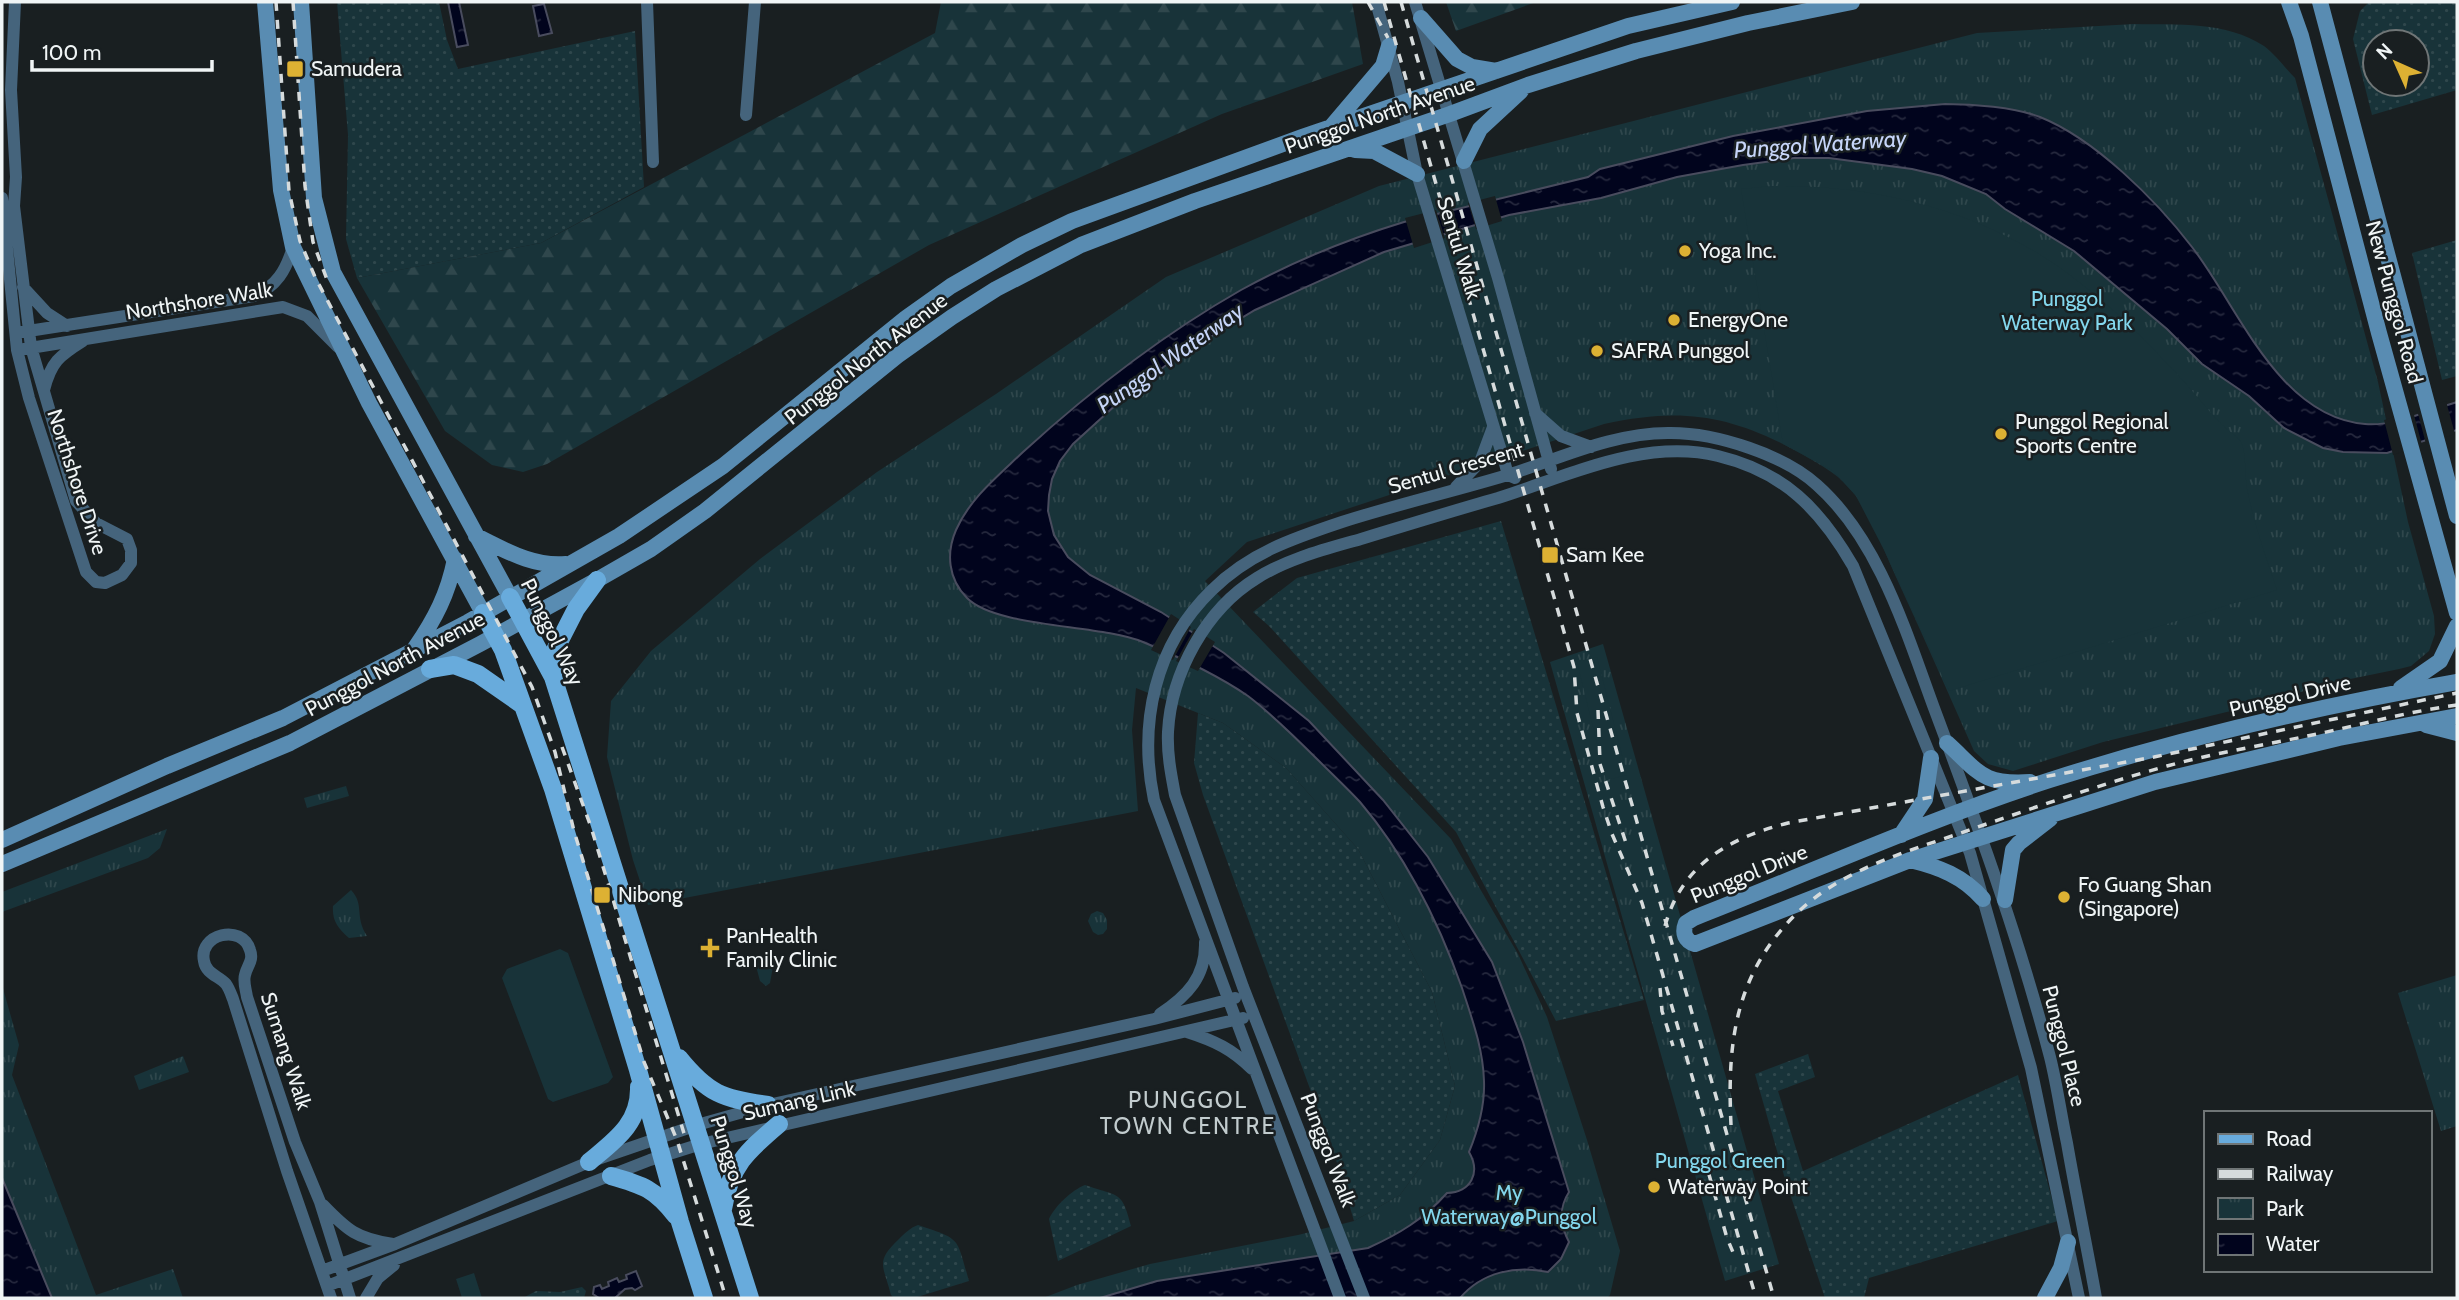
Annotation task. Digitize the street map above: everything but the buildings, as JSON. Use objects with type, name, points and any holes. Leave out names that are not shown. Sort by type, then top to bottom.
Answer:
[{"type":"main road","points":[[265,2],[281,190],[293,247],[342,350],[503,650],[553,789],[704,1298]]},
{"type":"main road","name":"Punggol Way","points":[[301,2],[314,198],[333,272],[553,677],[750,1298]]},
{"type":"main road","name":"Punggol North Avenue","points":[[2,840],[283,718],[412,653],[568,564],[656,512],[712,473],[906,318],[951,286],[1022,245],[1072,221],[1204,171],[1628,26],[1732,2]]},
{"type":"main road","name":"Punggol North Avenue","points":[[2,864],[290,743],[597,580],[651,549],[705,511],[897,356],[952,317],[996,289],[1081,245],[1195,201],[1528,85],[1636,51],[1748,23],[1852,2]]},
{"type":"main road","name":"New Punggol Road","points":[[2289,2],[2457,613]]},
{"type":"main road","name":"New Punggol Road","points":[[2320,2],[2457,514]]},
{"type":"main road","points":[[1421,18],[1457,59],[1472,67],[1498,72]]},
{"type":"main road","points":[[1330,128],[1383,65],[1389,46]]},
{"type":"main road","points":[[1464,161],[1480,129],[1528,85]]},
{"type":"main road","points":[[1346,150],[1374,151],[1417,174]]},
{"type":"main road","points":[[476,536],[527,560],[550,565],[568,564]]},
{"type":"main road","points":[[412,653],[434,621],[444,600],[455,559]]},
{"type":"main road","points":[[553,677],[555,650],[576,609],[597,580]]},
{"type":"main road","points":[[2393,694],[2440,661],[2457,626]]},
{"type":"main road","points":[[430,669],[454,665],[478,674],[521,704]]},
{"type":"main road","name":"Punggol Drive","points":[[2457,682],[2256,724],[2050,780],[1901,835],[1694,919],[1686,923],[1684,934],[1686,939],[1695,944],[1910,860],[2155,782],[2339,738],[2457,716]]},
{"type":"main road","points":[[2417,723],[2457,733]]},
{"type":"main road","points":[[1947,743],[1983,776],[1993,781],[2004,783],[2050,780]]},
{"type":"main road","points":[[1901,835],[1926,799],[1931,758]]},
{"type":"main road","points":[[2005,900],[2013,850],[2057,813]]},
{"type":"main road","points":[[1910,860],[1948,872],[1969,884],[1983,899]]},
{"type":"main road","points":[[673,1050],[694,1077],[713,1091],[732,1100],[768,1105]]},
{"type":"main road","points":[[589,1162],[622,1135],[630,1124],[639,1099],[638,1070]]},
{"type":"main road","points":[[722,1214],[729,1182],[739,1163],[754,1145],[779,1124]]},
{"type":"main road","points":[[611,1176],[638,1183],[656,1194],[680,1222]]},
{"type":"main road","points":[[2045,1298],[2061,1268],[2068,1242]]},
{"type":"street","name":"Northshore Drive","points":[[2,198],[8,207],[31,347],[76,501],[96,523],[118,533],[129,542],[129,568],[114,580],[96,582],[86,572],[29,398],[17,350],[8,207],[16,177],[11,90],[15,2]]},
{"type":"street","points":[[647,2],[653,162]]},
{"type":"street","points":[[746,114],[755,2]]},
{"type":"street","name":"Sentul Walk","points":[[1376,2],[1403,103],[1417,174],[1508,474]]},
{"type":"street","name":"Sentul Walk","points":[[1415,2],[1499,278],[1553,479]]},
{"type":"street","name":"Northshore Walk","points":[[15,333],[254,296],[278,281],[293,247]]},
{"type":"street","points":[[23,287],[47,313],[68,326]]},
{"type":"street","name":"Northshore Walk","points":[[17,350],[283,307],[307,316],[342,350]]},
{"type":"street","name":"Northshore Walk","points":[[43,394],[54,362],[89,338]]},
{"type":"street","points":[[1535,413],[1560,436],[1591,447]]},
{"type":"street","points":[[1454,489],[1480,462],[1494,426]]},
{"type":"street","name":"Sentul Crescent","points":[[1237,1020],[1167,838],[1154,800],[1149,769],[1147,732],[1151,700],[1170,648],[1184,623],[1209,592],[1250,558],[1292,538],[1591,447],[1630,436],[1669,432],[1701,435],[1741,445],[1791,466],[1815,483],[1837,505],[1872,556],[1914,653],[1972,809]]},
{"type":"street","name":"Sentul Crescent","points":[[1254,1016],[1175,795],[1170,769],[1168,732],[1172,705],[1189,655],[1210,622],[1239,591],[1256,578],[1294,560],[1613,459],[1666,452],[1716,455],[1746,465],[1772,478],[1813,507],[1853,566],[1955,814]]},
{"type":"street","points":[[1508,474],[1534,486]]},
{"type":"street","name":"Punggol Place","points":[[1972,809],[2005,900],[2051,1061],[2096,1298]]},
{"type":"street","name":"Punggol Place","points":[[1955,814],[1983,899],[2031,1068],[2079,1298]]},
{"type":"street","name":"Sumang Walk","points":[[329,1292],[287,1171],[233,999],[226,984],[213,975],[203,961],[210,941],[220,934],[238,935],[246,941],[250,949],[252,958],[244,978],[247,997],[295,1142],[320,1202],[350,1298]]},
{"type":"street","points":[[1154,1018],[1186,995],[1196,983],[1205,954],[1205,934]]},
{"type":"street","name":"Sumang Link","points":[[322,1271],[395,1244],[589,1162],[697,1125],[768,1105],[1246,995]]},
{"type":"street","name":"Sumang Link","points":[[329,1292],[344,1280],[663,1155],[779,1124],[1254,1016]]},
{"type":"street","name":"Punggol Walk","points":[[1254,1016],[1364,1298]]},
{"type":"street","name":"Punggol Walk","points":[[1237,1020],[1340,1298]]},
{"type":"street","points":[[1184,1031],[1209,1039],[1236,1053],[1255,1072]]},
{"type":"street","points":[[320,1202],[355,1235],[370,1241],[395,1244]]},
{"type":"street","points":[[366,1298],[378,1278],[402,1258]]},
{"type":"green space","points":[[337,2],[439,2],[447,40],[458,69],[635,31],[644,187],[541,243],[357,278],[346,239],[348,135]]},
{"type":"green space","points":[[941,2],[1352,2],[1363,64],[1222,114],[929,245],[547,464],[523,472],[492,465],[445,431],[357,278],[541,243],[935,33]]},
{"type":"green space","points":[[1446,2],[1536,2],[1456,31]]},
{"type":"green space","points":[[2369,2],[2457,2],[2457,90],[2431,98],[2431,28],[2361,28],[2361,71],[2353,39],[2360,11]]},
{"type":"green space","name":"Punggol Waterway Park","points":[[2134,24],[2201,26],[2234,32],[2264,46],[2295,78],[2378,382],[2408,522],[2434,616],[2435,634],[2429,651],[2411,666],[2326,684],[2276,700],[2103,742],[2013,771],[1988,764],[1974,751],[1878,535],[1850,489],[1824,467],[1752,430],[1706,418],[1683,416],[1658,416],[1604,424],[1247,542],[1205,581],[1451,839],[1518,954],[1547,1017],[1620,1251],[1607,1298],[1043,1298],[1150,1264],[1298,1235],[1354,1221],[1400,1195],[1440,1140],[1455,1086],[1432,992],[1358,849],[1286,768],[1223,723],[1136,688],[1132,730],[1138,811],[648,905],[633,860],[607,757],[611,701],[651,651],[760,559],[877,472],[1166,277],[1379,186],[1977,33]]},
{"type":"green space","points":[[2368,98],[2430,98],[2372,115]]},
{"type":"green space","name":"Punggol Regional Sports Centre","points":[[1772,186],[1854,190],[1934,207],[2010,238],[2045,258],[2093,293],[2143,339],[2241,442],[2250,502],[2277,590],[1949,691],[1856,496],[1833,471],[1783,444],[1741,189]]},
{"type":"green space","points":[[2457,240],[2457,376],[2442,380],[2412,253]]},
{"type":"green space","points":[[1501,521],[1644,1000],[1556,1021],[1456,832],[1269,626],[1253,612],[1297,578]]},
{"type":"green space","name":"Punggol Green","points":[[1603,644],[1779,1264],[1725,1281],[1550,662]]},
{"type":"green space","points":[[1597,657],[1627,775],[1606,780],[1577,662]]},
{"type":"green space","points":[[1198,713],[1223,723],[1286,768],[1358,849],[1432,992],[1455,1086],[1440,1140],[1400,1195],[1354,1221],[1337,1163],[1203,795],[1194,763]]},
{"type":"green space","points":[[346,786],[349,796],[307,808],[304,798]]},
{"type":"green space","points":[[167,829],[160,848],[148,858],[2,912],[2,892]]},
{"type":"green space","points":[[351,890],[358,901],[361,922],[367,936],[349,938],[335,920],[333,906]]},
{"type":"green space","points":[[1097,911],[1103,913],[1107,920],[1107,929],[1098,935],[1093,932],[1088,921],[1091,914]]},
{"type":"green space","points":[[560,949],[568,953],[613,1077],[608,1083],[553,1102],[548,1099],[502,978],[507,969]]},
{"type":"green space","points":[[766,959],[773,966],[770,983],[766,986],[760,981],[756,966],[758,962]]},
{"type":"green space","points":[[2457,975],[2457,1126],[2441,1131],[2398,993]]},
{"type":"green space","points":[[2,985],[19,1045],[12,1075],[96,1295],[173,1269],[183,1298],[52,1298],[2,1178]]},
{"type":"green space","points":[[1808,1054],[1815,1077],[1778,1091],[1803,1171],[2018,1075],[2058,1221],[1869,1278],[1864,1298],[1825,1298],[1785,1179],[1755,1074]]},
{"type":"green space","points":[[183,1056],[189,1072],[139,1090],[134,1076]]},
{"type":"green space","points":[[1085,1185],[1117,1196],[1125,1206],[1131,1226],[1058,1261],[1049,1219],[1064,1199]]},
{"type":"green space","points":[[918,1225],[950,1237],[955,1242],[962,1255],[969,1281],[914,1298],[894,1298],[884,1270],[884,1259],[901,1237]]},
{"type":"green space","points":[[474,1273],[482,1298],[462,1298],[456,1279]]},
{"type":"green space","points":[[582,1287],[586,1291],[584,1298],[523,1298],[536,1291],[560,1292]]},
{"type":"water","points":[[448,2],[459,2],[468,45],[457,47]]},
{"type":"water","points":[[544,4],[552,33],[539,36],[533,6]]},
{"type":"water","name":"Punggol Waterway","points":[[1945,104],[1993,107],[2040,117],[2061,127],[2103,155],[2143,191],[2192,247],[2263,355],[2284,380],[2308,402],[2334,417],[2376,424],[2399,420],[2457,402],[2457,430],[2387,453],[2343,452],[2323,448],[2284,428],[2249,396],[2202,364],[2167,329],[2074,251],[2005,209],[1986,194],[1942,176],[1912,169],[1829,158],[1794,158],[1677,177],[1601,198],[1509,215],[1384,252],[1255,310],[1177,357],[1130,392],[1073,444],[1060,461],[1049,495],[1048,511],[1054,535],[1068,557],[1090,575],[1161,612],[1224,653],[1309,721],[1383,800],[1428,857],[1492,962],[1523,1042],[1569,1192],[1563,1205],[1562,1217],[1569,1242],[1561,1259],[1548,1272],[1524,1269],[1500,1273],[1479,1282],[1460,1298],[1100,1298],[1157,1281],[1368,1248],[1401,1231],[1429,1211],[1447,1193],[1462,1189],[1472,1180],[1474,1167],[1469,1152],[1483,1099],[1482,1057],[1462,988],[1443,939],[1406,867],[1360,802],[1266,711],[1248,696],[1210,673],[1124,636],[1001,615],[981,608],[967,598],[956,583],[950,557],[956,530],[969,508],[995,478],[1048,429],[1155,345],[1241,290],[1321,252],[1404,222],[1588,177],[1600,169],[1733,136],[1867,111]]},
{"type":"water","points":[[2,1178],[52,1298],[2,1298]]},
{"type":"water","points":[[636,1271],[642,1286],[635,1290],[625,1289],[615,1298],[599,1298],[593,1294],[594,1287],[600,1285],[602,1289],[609,1286],[608,1282],[617,1278],[619,1282],[627,1279],[626,1275]]},
{"type":"pier","points":[[1495,196],[1502,221],[1476,229],[1468,203]]},
{"type":"pier","points":[[1436,210],[1445,238],[1414,248],[1405,218]]},
{"type":"pier","points":[[2446,401],[2455,434],[2426,444],[2417,410]]},
{"type":"pier","points":[[2413,411],[2422,445],[2393,455],[2384,420]]},
{"type":"pier","points":[[1171,614],[1191,627],[1173,660],[1151,650]]},
{"type":"pier","points":[[1194,629],[1215,642],[1198,671],[1176,661]]},
{"type":"railway","points":[[276,2],[289,191],[300,241],[315,277],[532,687],[555,752],[574,831],[644,1062],[677,1140],[726,1298]]},
{"type":"railway","points":[[293,2],[305,186],[313,242],[329,285]]},
{"type":"railway","points":[[1368,2],[1388,38]]},
{"type":"railway","points":[[1384,2],[1574,667],[1577,713],[1603,807],[1642,903],[1756,1298]]},
{"type":"railway","points":[[1401,2],[1774,1298]]},
{"type":"railway","points":[[1665,926],[1673,904],[1696,870],[1728,846],[1766,829],[2154,757],[2457,693]]},
{"type":"railway","points":[[1731,1125],[1734,1038],[1747,986],[1775,938],[1795,915],[1835,884],[1904,853],[2047,803],[2167,766],[2457,705]]},
{"type":"railway","points":[[1598,710],[1600,762]]},
{"type":"railway","points":[[562,747],[591,827],[686,1140]]},
{"type":"railway","points":[[1600,764],[1626,843]]},
{"type":"railway","points":[[1660,988],[1662,1011],[1673,1046]]},
{"type":"railway","points":[[1704,1157],[1735,1257]]},
{"type":"place","name":"Samudera","points":[[295,69]]},
{"type":"place","name":"Yoga Inc.","points":[[1685,251]]},
{"type":"place","name":"EnergyOne","points":[[1674,320]]},
{"type":"place","name":"SAFRA Punggol","points":[[1597,351]]},
{"type":"place","name":"Punggol Regional Sports Centre","points":[[2001,434]]},
{"type":"place","name":"Sam Kee","points":[[1550,555]]},
{"type":"place","name":"Nibong","points":[[602,895]]},
{"type":"place","name":"Fo Guang Shan (Singapore)","points":[[2064,897]]},
{"type":"place","name":"PanHealth Family Clinic","points":[[710,948]]},
{"type":"place","name":"Waterway Point","points":[[1654,1187]]},
{"type":"district","name":"PUNGGOL TOWN CENTRE","points":[[1188,1113]]},
{"type":"park label","name":"My Waterway@Punggol","points":[[1509,1205]]}]
